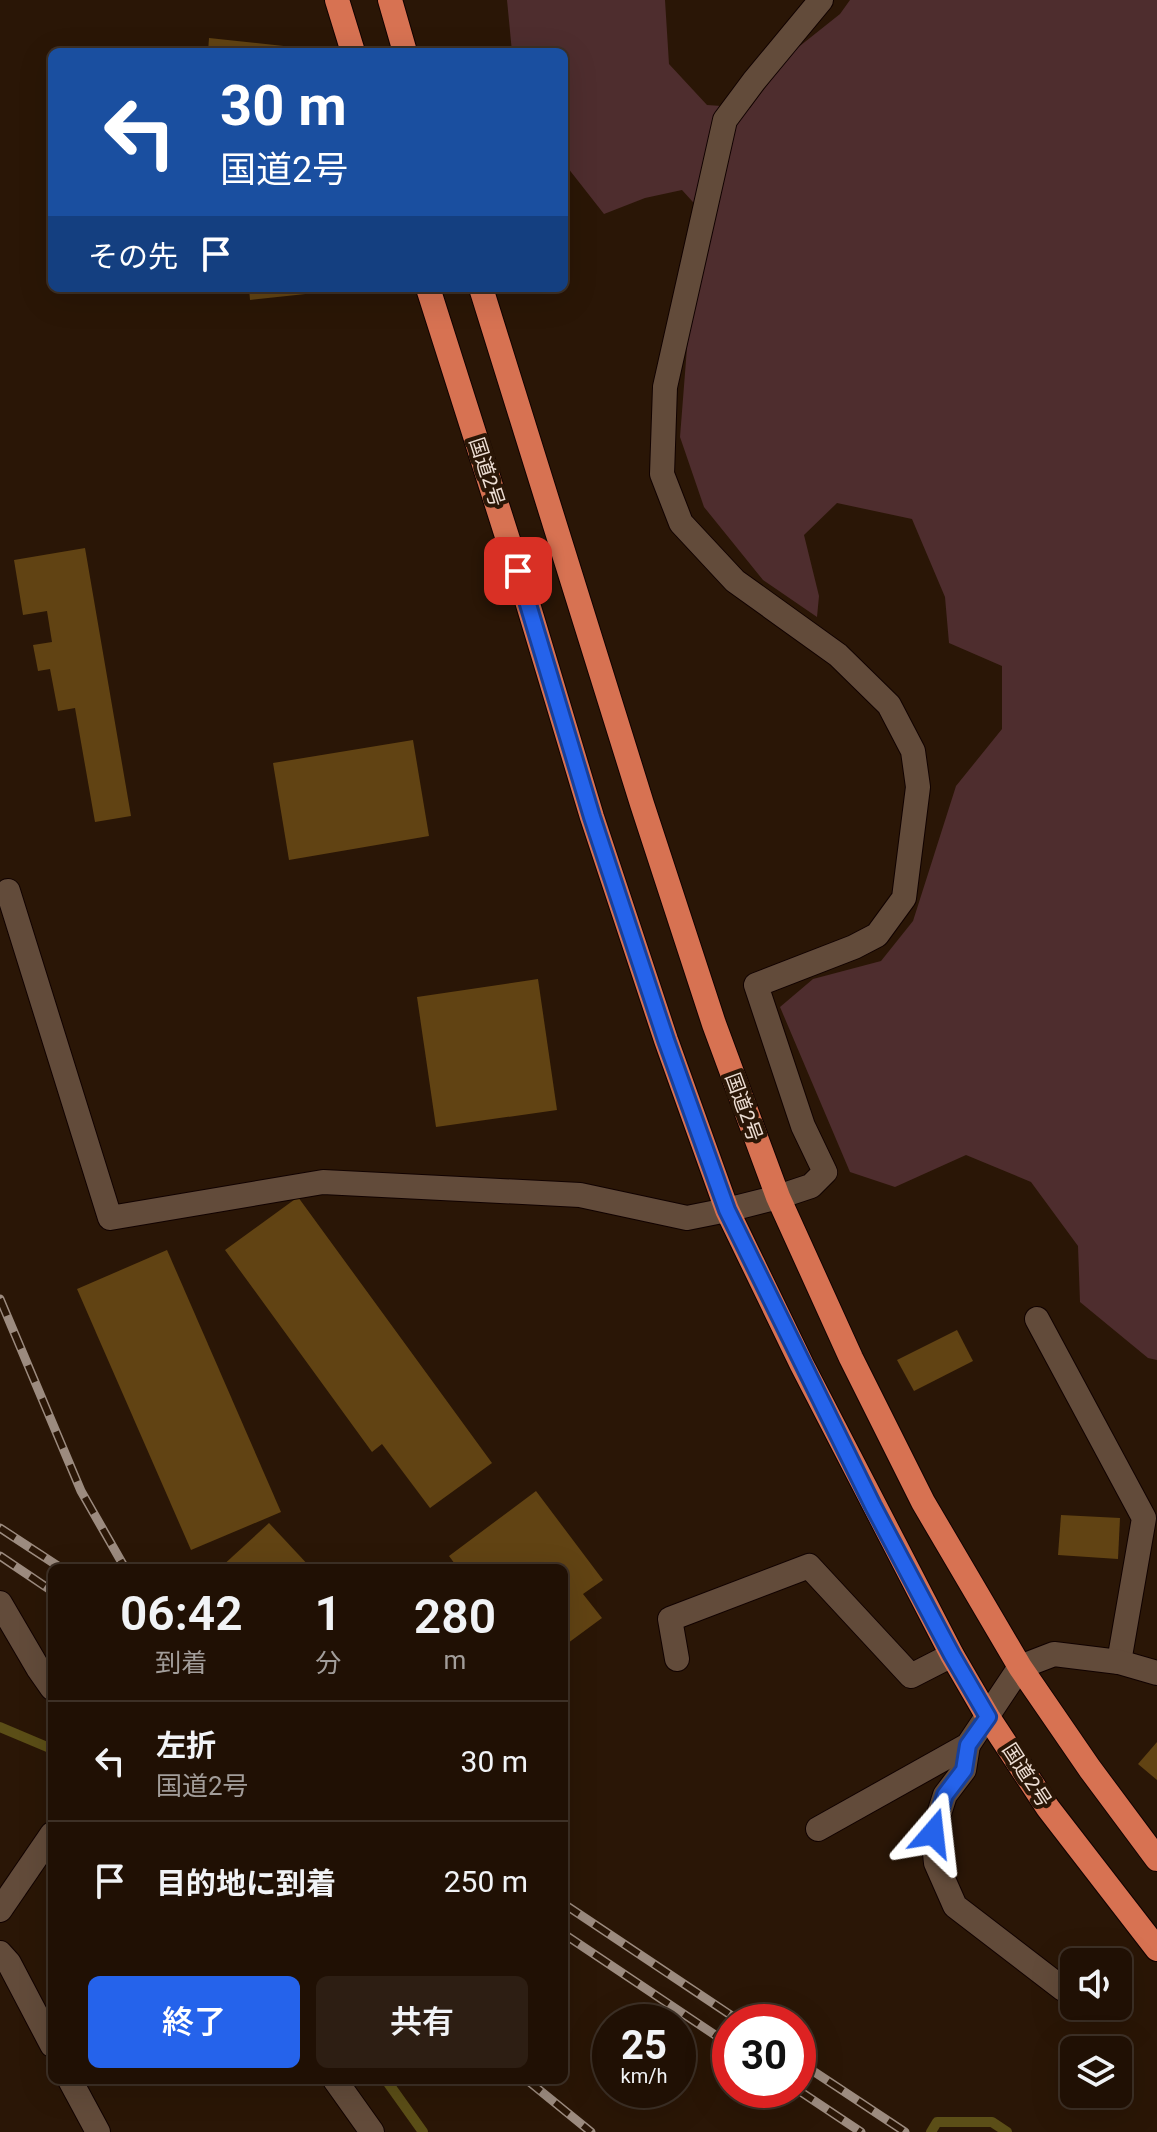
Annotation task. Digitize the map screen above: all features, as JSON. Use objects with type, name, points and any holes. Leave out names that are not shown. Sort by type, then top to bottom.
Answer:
[{"type":"highway","points":[[337,0],[352,48]]},
{"type":"highway","points":[[390,0],[404,48]]},
{"type":"highway","name":"国道2号","points":[[429,292],[592,817],[666,1040],[727,1210],[823,1407],[952,1655],[988,1717],[1048,1808],[1157,1949]]},
{"type":"highway","name":"国道2号","points":[[482,292],[690,951],[778,1197],[851,1358],[923,1502],[1020,1667],[1157,1859]]},
{"type":"street","points":[[8,891],[110,1218],[323,1182],[580,1195],[687,1218],[778,1197],[811,1186],[825,1172],[803,1126],[756,985],[877,935],[904,898],[918,787],[913,751],[889,705],[838,655],[735,581],[681,523],[662,474],[665,387],[725,120],[821,0]]},
{"type":"street","points":[[1037,1319],[1144,1518],[1119,1662]]},
{"type":"street","points":[[677,1659],[670,1619],[809,1566],[911,1676],[952,1655]]},
{"type":"street","points":[[0,1603],[48,1682]]},
{"type":"street","points":[[818,1829],[968,1745],[1020,1667],[1054,1654],[1119,1662],[1157,1673]]},
{"type":"street","points":[[968,1745],[964,1770],[945,1795],[933,1833],[936,1863],[955,1906],[1060,1987]]},
{"type":"street","points":[[0,1910],[48,1840]]},
{"type":"street","points":[[0,1953],[9,1963],[48,2037]]},
{"type":"street","points":[[72,2084],[98,2132]]},
{"type":"street","points":[[338,2084],[372,2132]]},
{"type":"shaded area","points":[[507,0],[665,0],[669,64],[707,105],[750,108],[791,53],[840,14],[850,0],[1157,0],[1157,1360],[1148,1358],[1080,1302],[1078,1246],[1031,1182],[966,1155],[895,1187],[850,1172],[780,1007],[813,979],[881,961],[913,921],[956,786],[1002,729],[1002,666],[949,643],[945,597],[912,519],[837,503],[804,535],[819,596],[817,617],[763,580],[704,507],[680,437],[689,322],[712,223],[682,190],[645,198],[604,214],[568,168],[568,48],[512,48]]},
{"type":"building","points":[[209,38],[302,48],[208,48]]},
{"type":"building","points":[[249,292],[324,292],[250,300]]},
{"type":"building","points":[[85,548],[131,816],[95,822],[75,708],[58,711],[50,669],[38,671],[33,645],[52,642],[47,611],[23,615],[14,560]]},
{"type":"building","points":[[413,740],[429,836],[289,860],[273,763]]},
{"type":"building","points":[[538,979],[557,1110],[436,1127],[417,997]]},
{"type":"building","points":[[298,1197],[492,1463],[430,1508],[382,1444],[372,1452],[225,1250]]},
{"type":"building","points":[[167,1250],[281,1512],[191,1550],[77,1289]]},
{"type":"building","points":[[957,1330],[973,1361],[914,1391],[897,1360]]},
{"type":"building","points":[[536,1491],[603,1580],[583,1594],[602,1618],[568,1643],[568,1564],[455,1564],[449,1556]]},
{"type":"building","points":[[1061,1515],[1120,1518],[1118,1559],[1058,1555]]},
{"type":"building","points":[[269,1523],[307,1564],[224,1564]]},
{"type":"building","points":[[1157,1742],[1157,1780],[1138,1764]]},
{"type":"waterway","points":[[0,1727],[48,1747]]},
{"type":"waterway","points":[[389,2084],[423,2132]]},
{"type":"waterway","points":[[931,2132],[937,2122],[992,2122],[1007,2132]]},
{"type":"railway","points":[[0,1299],[81,1491],[123,1564]]},
{"type":"railway","points":[[0,1528],[55,1564]]},
{"type":"railway","points":[[0,1556],[48,1588]]},
{"type":"railway","points":[[568,1907],[714,2004]]},
{"type":"railway","points":[[568,1937],[712,2033]]},
{"type":"railway","points":[[816,2073],[905,2132]]},
{"type":"railway","points":[[532,2084],[591,2132]]},
{"type":"railway","points":[[816,2102],[861,2132]]},
{"type":"route","points":[[518,571],[592,817],[666,1040],[727,1210],[873,1506],[988,1717],[968,1745],[964,1770],[945,1795],[933,1833]]}]
